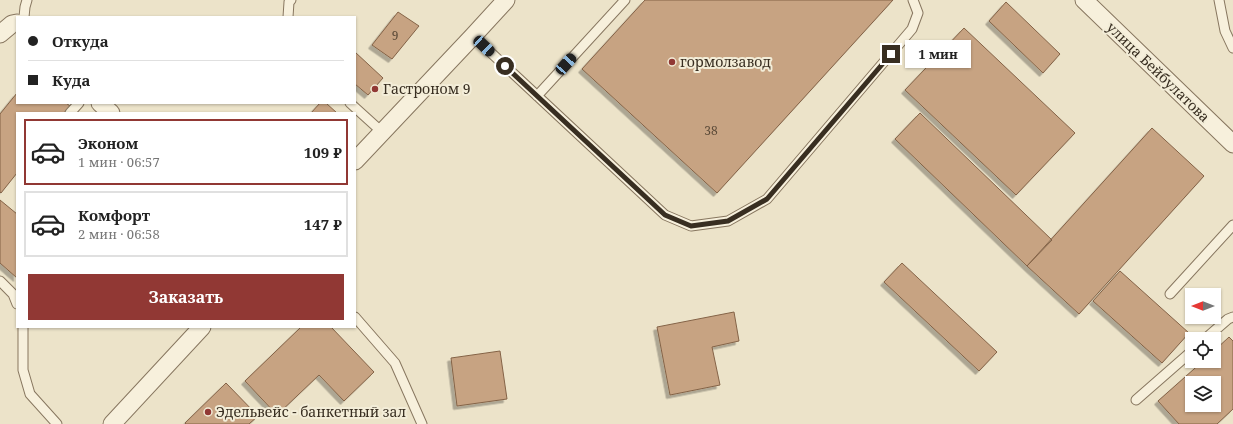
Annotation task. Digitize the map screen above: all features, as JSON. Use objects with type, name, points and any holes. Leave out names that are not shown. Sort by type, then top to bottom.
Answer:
[{"type":"street","points":[[356,160],[506,0]]},
{"type":"street","name":"улица Бейбулатова","points":[[1084,0],[1233,144]]},
{"type":"street","points":[[0,34],[12,24],[16,23]]},
{"type":"street","points":[[101,104],[110,112]]},
{"type":"street","points":[[112,424],[201,328]]},
{"type":"lane","points":[[24,16],[27,0]]},
{"type":"lane","points":[[288,16],[291,0]]},
{"type":"lane","points":[[537,96],[625,0]]},
{"type":"lane","points":[[473,36],[665,215],[691,226],[728,221],[767,199],[912,29],[918,13],[913,0]]},
{"type":"lane","points":[[1219,0],[1225,31],[1233,48]]},
{"type":"lane","points":[[71,112],[78,104]]},
{"type":"lane","points":[[351,104],[382,132]]},
{"type":"lane","points":[[1170,294],[1233,225]]},
{"type":"lane","points":[[0,280],[13,294],[16,302]]},
{"type":"lane","points":[[1213,332],[1228,319],[1233,317]]},
{"type":"lane","points":[[356,318],[395,363],[422,424]]},
{"type":"lane","points":[[23,328],[23,370],[30,394],[57,424]]},
{"type":"lane","points":[[1136,400],[1185,357]]},
{"type":"building","points":[[645,0],[893,0],[717,193],[582,69]]},
{"type":"building","points":[[1006,2],[1060,54],[1043,73],[989,21]]},
{"type":"building","points":[[398,12],[419,26],[392,59],[372,45]]},
{"type":"building","points":[[964,28],[1075,133],[1016,195],[905,90]]},
{"type":"building","points":[[356,53],[383,78],[368,95],[356,85]]},
{"type":"building","points":[[16,94],[16,104],[67,104],[70,106],[65,112],[16,112],[16,174],[1,193],[0,192],[0,114]]},
{"type":"building","points":[[319,104],[327,104],[336,112],[312,112]]},
{"type":"building","points":[[920,113],[1052,240],[1027,266],[895,139]]},
{"type":"building","points":[[1152,128],[1204,176],[1079,314],[1027,266]]},
{"type":"building","points":[[0,200],[16,213],[16,277],[0,263]]},
{"type":"building","points":[[902,263],[997,352],[979,371],[884,282]]},
{"type":"building","points":[[1120,271],[1188,332],[1185,332],[1185,337],[1162,363],[1093,301]]},
{"type":"building","points":[[734,312],[739,341],[712,347],[720,385],[670,395],[657,327]]},
{"type":"building","points":[[300,328],[332,328],[374,372],[344,401],[319,375],[277,415],[245,381]]},
{"type":"building","points":[[1229,337],[1233,341],[1233,409],[1217,424],[1179,424],[1158,401],[1185,377],[1185,412],[1221,412],[1221,376],[1186,376],[1195,368],[1221,368],[1221,344]]},
{"type":"building","points":[[500,351],[507,399],[457,406],[451,358]]},
{"type":"building","points":[[226,383],[258,416],[249,424],[185,423]]},
{"type":"place","name":"гормолзавод","points":[[672,62]]},
{"type":"place","name":"Гастроном 9","points":[[375,89]]},
{"type":"place","name":"Эдельвейс - банкетный зал","points":[[208,412]]},
{"type":"route","points":[[505,66],[665,215],[691,226],[728,221],[767,199],[891,54]]}]
